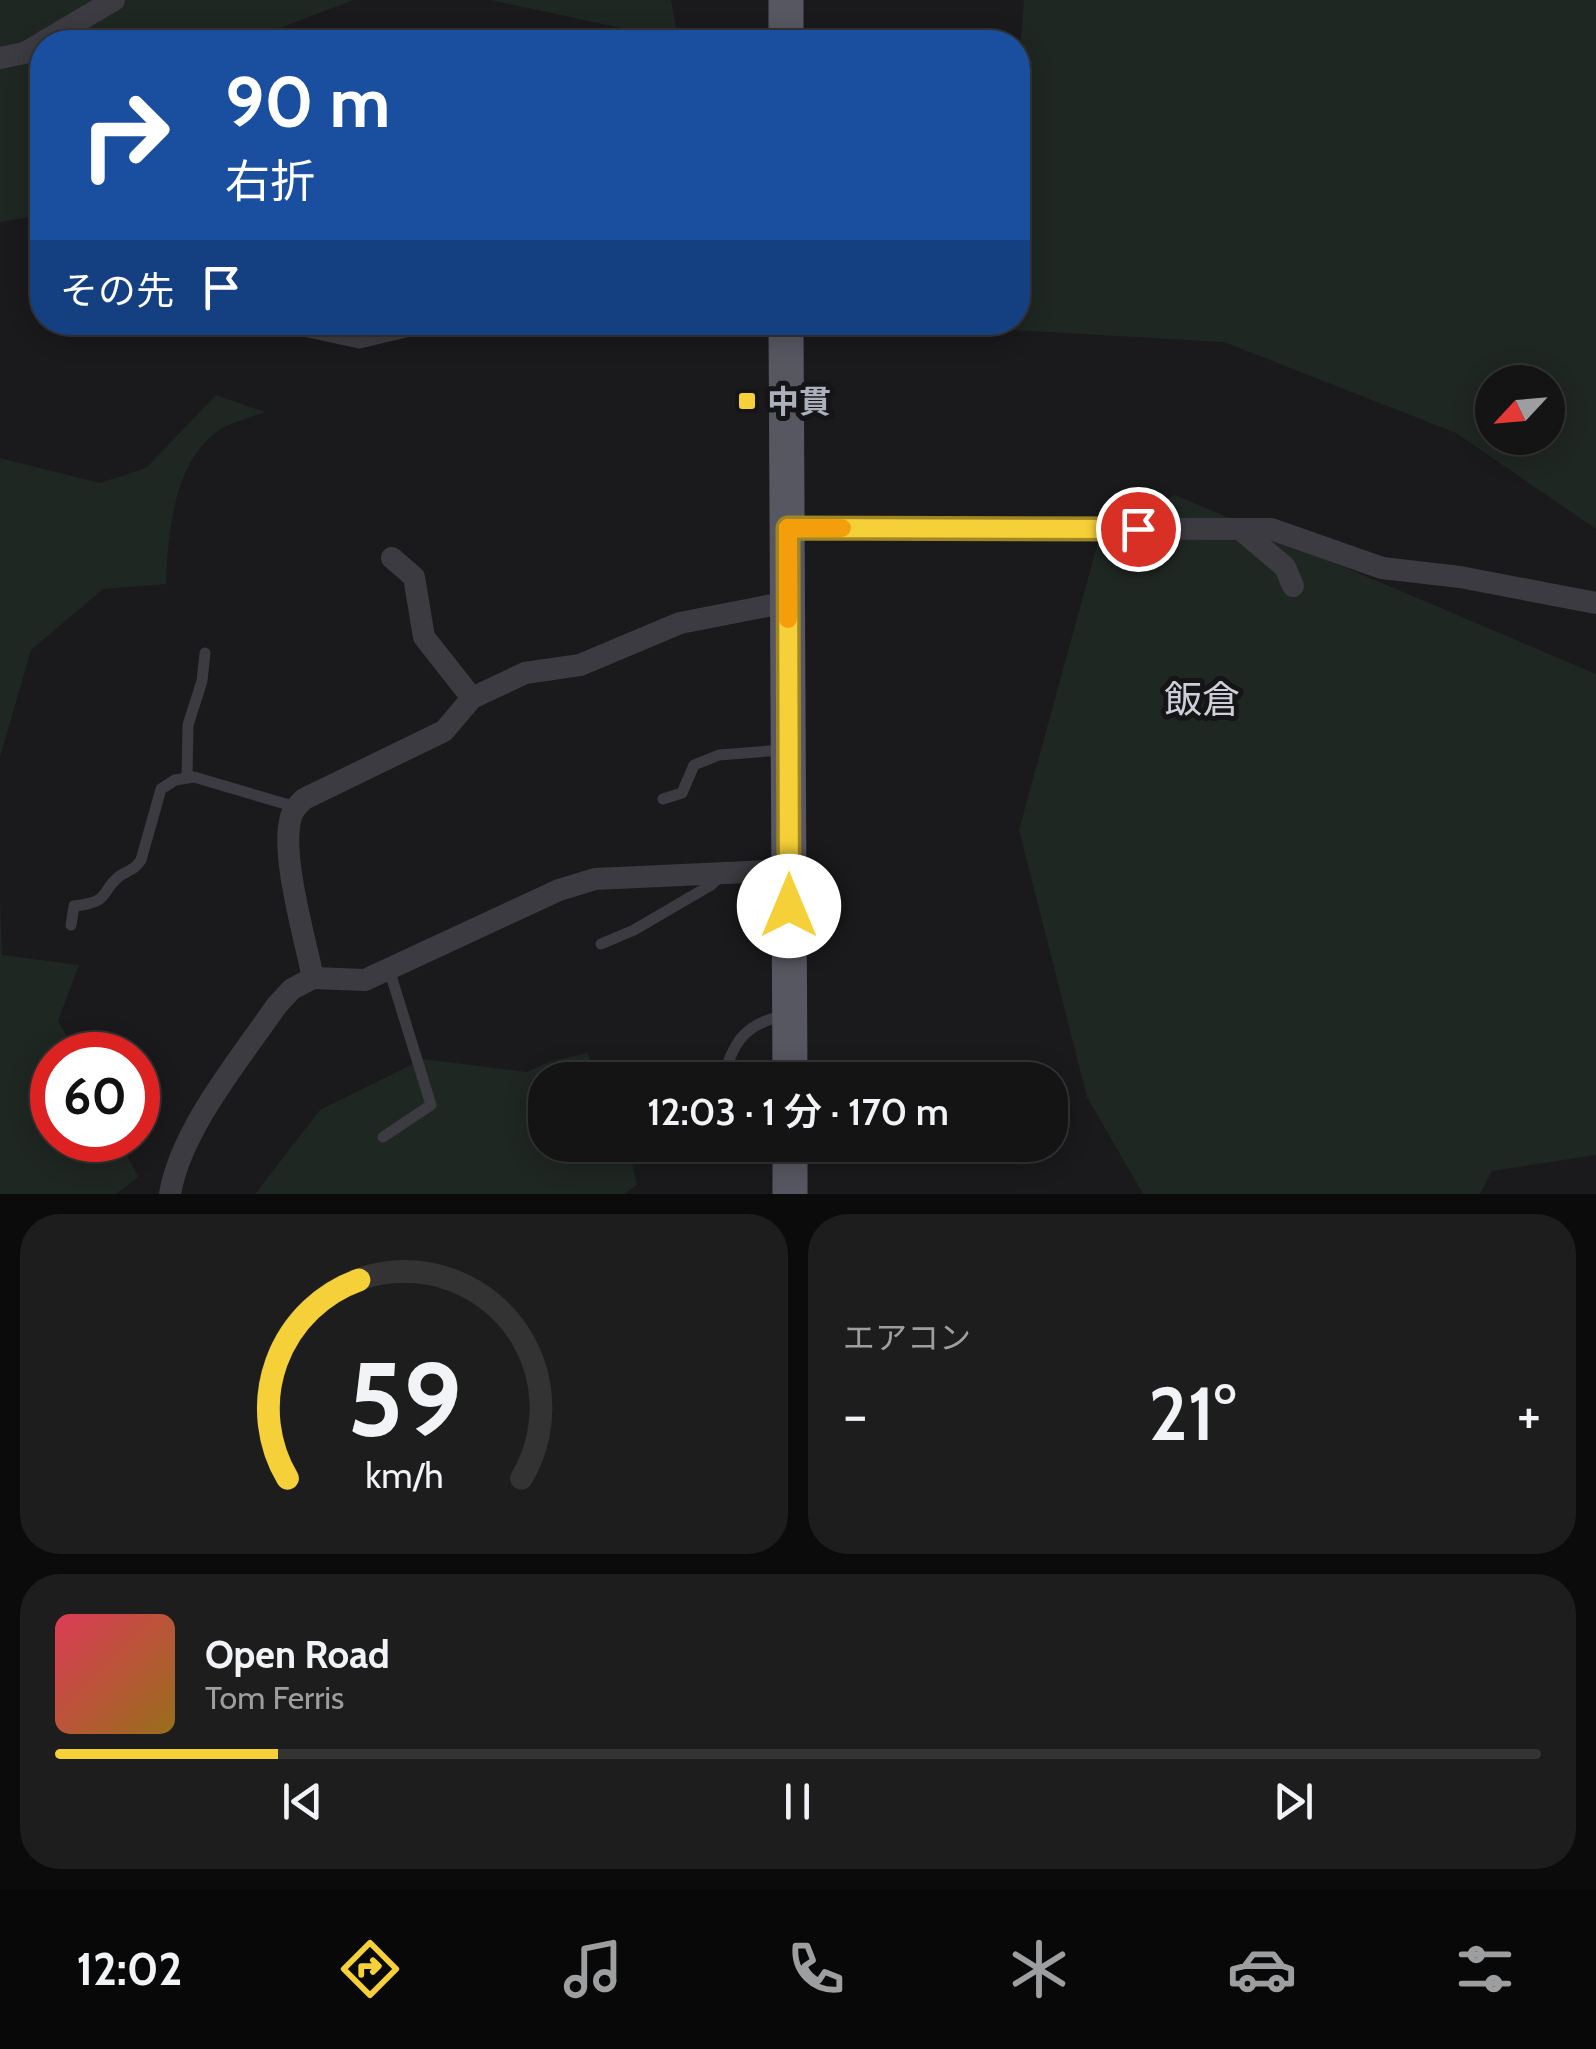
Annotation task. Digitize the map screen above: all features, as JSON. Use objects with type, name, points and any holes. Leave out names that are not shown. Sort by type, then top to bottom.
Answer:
[{"type":"main road","points":[[786,0],[786,30]]},
{"type":"main road","points":[[786,335],[790,1062]]},
{"type":"main road","points":[[790,1162],[790,1194]]},
{"type":"street","points":[[63,30],[114,0]]},
{"type":"street","points":[[0,58],[30,50]]},
{"type":"street","points":[[788,528],[1271,529],[1382,568],[1460,577],[1596,603]]},
{"type":"street","points":[[1240,529],[1285,567],[1293,586]]},
{"type":"street","points":[[392,558],[414,578],[424,636],[472,698]]},
{"type":"street","points":[[313,978],[287,836],[292,812],[304,798],[444,731],[472,698],[524,673],[580,665],[680,623],[788,602]]},
{"type":"street","points":[[170,1194],[172,1178],[198,1124],[292,988],[313,978],[365,980],[559,890],[595,879],[789,870]]},
{"type":"lane","points":[[325,335],[360,342],[392,335]]},
{"type":"lane","points":[[187,778],[188,726],[206,653]]},
{"type":"lane","points":[[662,799],[682,793],[694,765],[719,755],[788,749]]},
{"type":"lane","points":[[71,925],[74,906],[91,904],[106,896],[118,877],[141,860],[161,789],[175,780],[194,776],[296,807]]},
{"type":"lane","points":[[602,944],[634,930],[711,885],[721,875]]},
{"type":"lane","points":[[383,1136],[431,1105],[389,968]]},
{"type":"lane","points":[[727,1062],[732,1048],[752,1026],[790,1015]]},
{"type":"shaded area","points":[[0,0],[354,0],[275,30],[30,30],[30,217],[0,222]]},
{"type":"shaded area","points":[[491,0],[671,0],[676,30],[631,30]]},
{"type":"shaded area","points":[[1024,0],[1596,0],[1596,529],[1488,455],[1565,455],[1565,365],[1475,365],[1475,446],[1456,433],[1224,342],[1030,331],[1030,30],[1022,30]]},
{"type":"shaded area","points":[[216,395],[265,412],[215,433],[190,464],[171,523],[166,584],[103,589],[31,650],[0,757],[0,458],[100,483],[146,468]]},
{"type":"shaded area","points":[[1175,495],[1596,674],[1596,1155],[1492,1171],[1480,1194],[1143,1194],[1087,1097],[1019,830],[1101,531]]},
{"type":"shaded area","points":[[0,899],[2,955],[79,965],[58,1021],[64,1032],[30,1032],[30,1162],[130,1162],[138,1177],[116,1194],[0,1194]]},
{"type":"shaded area","points":[[587,1053],[592,1062],[549,1062]]},
{"type":"shaded area","points":[[423,1059],[527,1072],[528,1162],[632,1162],[637,1185],[624,1194],[255,1194],[320,1110]]},
{"type":"slow traffic","points":[[788,619],[788,528],[842,528]]},
{"type":"place","name":"中貫","points":[[747,401]]},
{"type":"district","name":"飯倉","points":[[1202,699]]},
{"type":"route","points":[[789,906],[788,528],[1138,529]]}]
